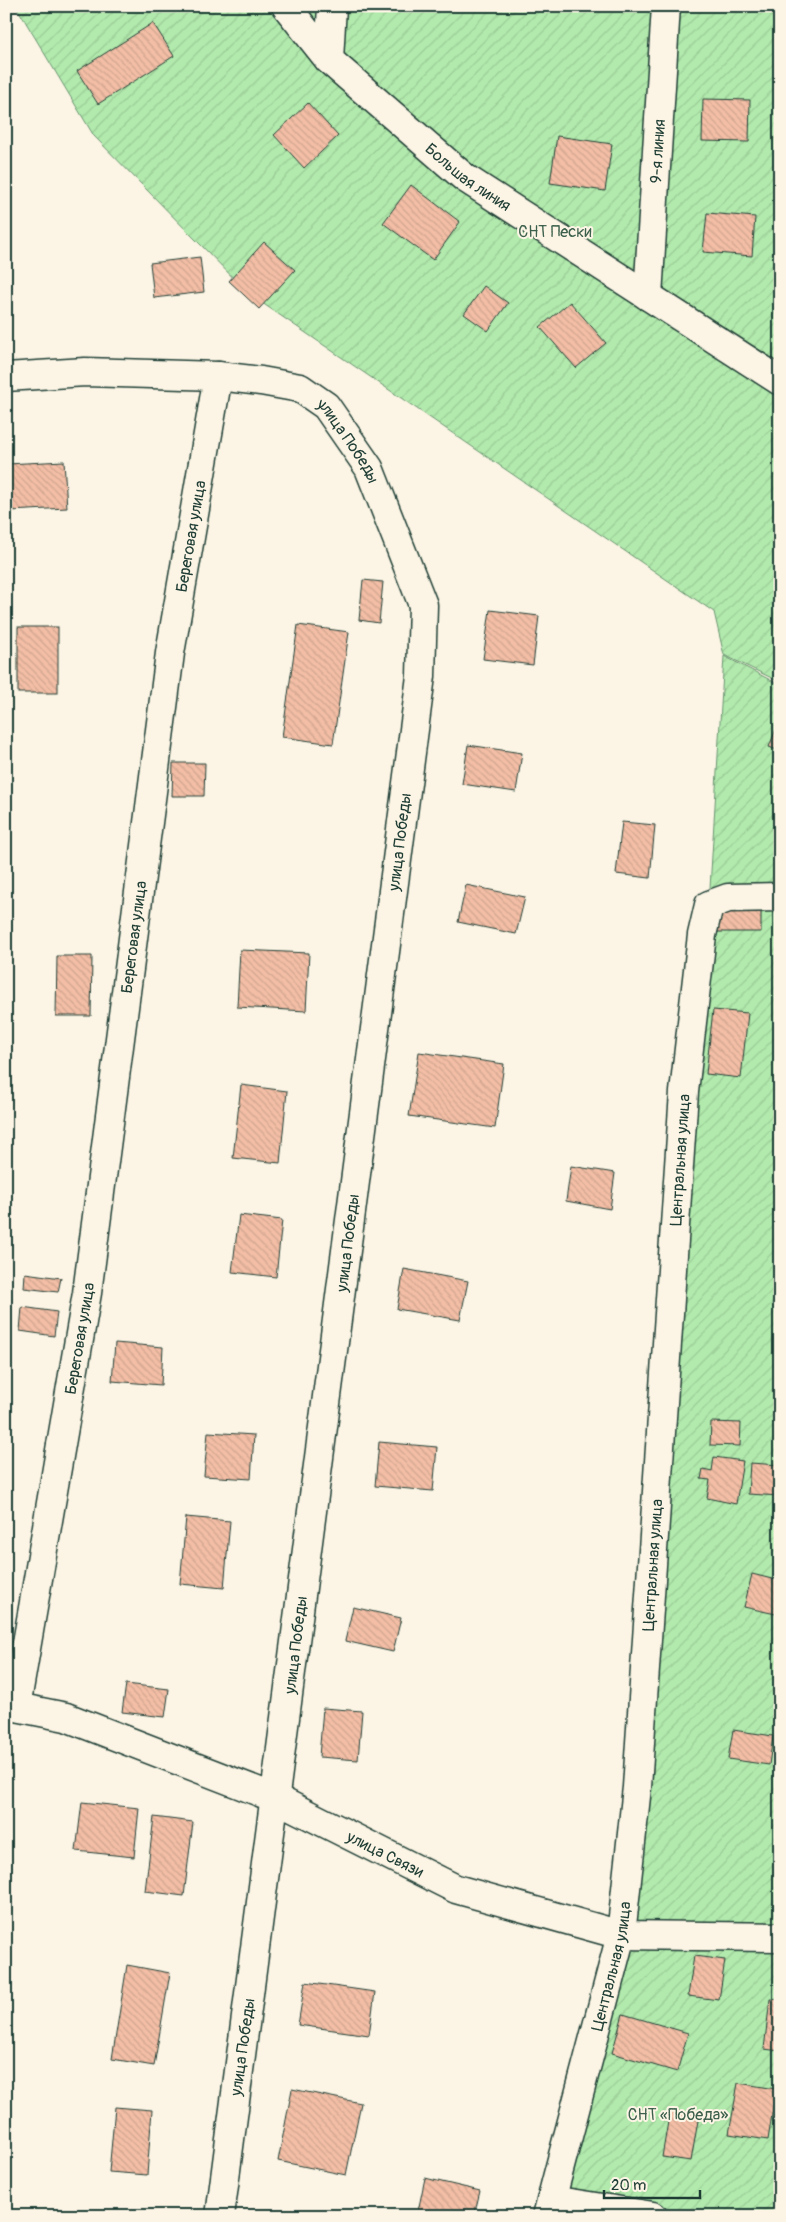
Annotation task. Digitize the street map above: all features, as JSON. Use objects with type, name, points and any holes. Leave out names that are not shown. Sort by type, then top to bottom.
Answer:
[{"type":"street","name":"Большая линия","points":[[286,6],[329,60],[465,178],[780,380]]},
{"type":"street","points":[[329,60],[332,6]]},
{"type":"street","name":"9-я линия","points":[[648,296],[666,6]]},
{"type":"street","points":[[6,377],[85,372],[218,376]]},
{"type":"street","name":"Береговая улица","points":[[11,1706],[87,1293],[170,653],[218,376]]},
{"type":"street","name":"улица Победы","points":[[218,376],[261,380],[300,388],[326,406],[368,468],[423,605],[421,676],[220,2216]]},
{"type":"street","name":"Центральная улица","points":[[549,2208],[620,1935],[638,1777],[684,1092],[702,935],[709,905],[728,898],[780,898]]},
{"type":"street","name":"улица Связи","points":[[11,1706],[66,1717],[276,1798],[456,1889],[620,1935],[780,1937]]},
{"type":"street","points":[[549,2208],[653,2216]]},
{"type":"green space","name":"СНТ Пески","points":[[16,6],[780,6],[780,682],[724,655],[714,612],[249,294],[94,136]]},
{"type":"green space","name":"СНТ «Победа»","points":[[724,656],[780,685],[780,2216],[547,2216],[621,1935],[709,905]]},
{"type":"building","points":[[153,23],[174,56],[98,104],[77,71]]},
{"type":"building","points":[[703,99],[750,100],[749,142],[702,141]]},
{"type":"building","points":[[308,103],[338,136],[304,168],[274,135]]},
{"type":"building","points":[[557,136],[612,144],[605,191],[550,183]]},
{"type":"building","points":[[411,185],[460,222],[433,260],[383,223]]},
{"type":"building","points":[[707,213],[755,217],[752,256],[703,252]]},
{"type":"building","points":[[264,242],[295,270],[259,309],[229,281]]},
{"type":"building","points":[[200,257],[204,292],[154,298],[150,263]]},
{"type":"building","points":[[484,286],[508,303],[488,331],[464,314]]},
{"type":"building","points":[[570,302],[606,343],[576,368],[540,327]]},
{"type":"building","points":[[64,461],[67,508],[10,511],[7,464]]},
{"type":"building","points":[[363,580],[383,582],[379,623],[359,620]]},
{"type":"building","points":[[490,610],[539,616],[533,665],[483,659]]},
{"type":"building","points":[[298,625],[349,632],[333,744],[282,737]]},
{"type":"building","points":[[18,627],[58,627],[58,693],[18,693]]},
{"type":"building","points":[[780,719],[780,751],[769,747]]},
{"type":"building","points":[[468,745],[522,753],[516,792],[462,784]]},
{"type":"building","points":[[173,763],[205,763],[204,796],[172,796]]},
{"type":"building","points":[[622,822],[655,825],[650,878],[616,874]]},
{"type":"building","points":[[466,885],[525,897],[516,934],[458,922]]},
{"type":"building","points":[[714,905],[761,906],[761,932],[713,932]]},
{"type":"building","points":[[240,950],[309,953],[306,1011],[237,1007]]},
{"type":"building","points":[[57,956],[92,956],[91,1016],[56,1016]]},
{"type":"building","points":[[713,1010],[748,1013],[741,1078],[706,1074]]},
{"type":"building","points":[[419,1052],[504,1064],[495,1128],[409,1116]]},
{"type":"building","points":[[241,1085],[287,1091],[280,1163],[233,1158]]},
{"type":"building","points":[[571,1166],[615,1173],[610,1209],[566,1201]]},
{"type":"building","points":[[239,1215],[282,1220],[276,1277],[232,1272]]},
{"type":"building","points":[[404,1269],[468,1281],[460,1320],[397,1309]]},
{"type":"building","points":[[25,1273],[61,1278],[58,1292],[24,1288]]},
{"type":"building","points":[[22,1307],[57,1312],[54,1336],[20,1331]]},
{"type":"building","points":[[115,1343],[163,1347],[161,1385],[112,1381]]},
{"type":"building","points":[[711,1422],[741,1423],[740,1446],[710,1445]]},
{"type":"building","points":[[208,1432],[254,1435],[251,1479],[204,1476]]},
{"type":"building","points":[[379,1442],[437,1447],[433,1491],[375,1486]]},
{"type":"building","points":[[714,1457],[743,1461],[736,1504],[707,1498],[710,1480],[701,1479],[703,1469],[712,1471]]},
{"type":"building","points":[[750,1463],[780,1465],[780,1496],[748,1494]]},
{"type":"building","points":[[186,1517],[230,1521],[224,1588],[180,1584]]},
{"type":"building","points":[[752,1574],[780,1581],[780,1615],[744,1607]]},
{"type":"building","points":[[353,1607],[401,1618],[393,1652],[345,1641]]},
{"type":"building","points":[[126,1684],[169,1689],[165,1717],[122,1712]]},
{"type":"building","points":[[323,1708],[362,1711],[358,1760],[319,1757]]},
{"type":"building","points":[[733,1730],[773,1736],[769,1765],[728,1759]]},
{"type":"building","points":[[82,1802],[139,1808],[134,1857],[76,1851]]},
{"type":"building","points":[[154,1817],[193,1822],[184,1896],[145,1891]]},
{"type":"building","points":[[694,1956],[725,1960],[719,2000],[688,1996]]},
{"type":"building","points":[[127,1965],[170,1973],[154,2066],[112,2059]]},
{"type":"building","points":[[305,1982],[375,1992],[369,2035],[298,2025]]},
{"type":"building","points":[[770,1999],[780,2000],[780,2051],[764,2049]]},
{"type":"building","points":[[623,2014],[688,2033],[677,2072],[612,2053]]},
{"type":"building","points":[[738,2083],[776,2089],[768,2140],[729,2134]]},
{"type":"building","points":[[292,2089],[361,2103],[346,2175],[278,2161]]},
{"type":"building","points":[[115,2107],[152,2110],[147,2175],[109,2172]]},
{"type":"building","points":[[670,2110],[699,2115],[691,2161],[662,2157]]},
{"type":"building","points":[[425,2178],[480,2191],[474,2216],[417,2216]]}]
